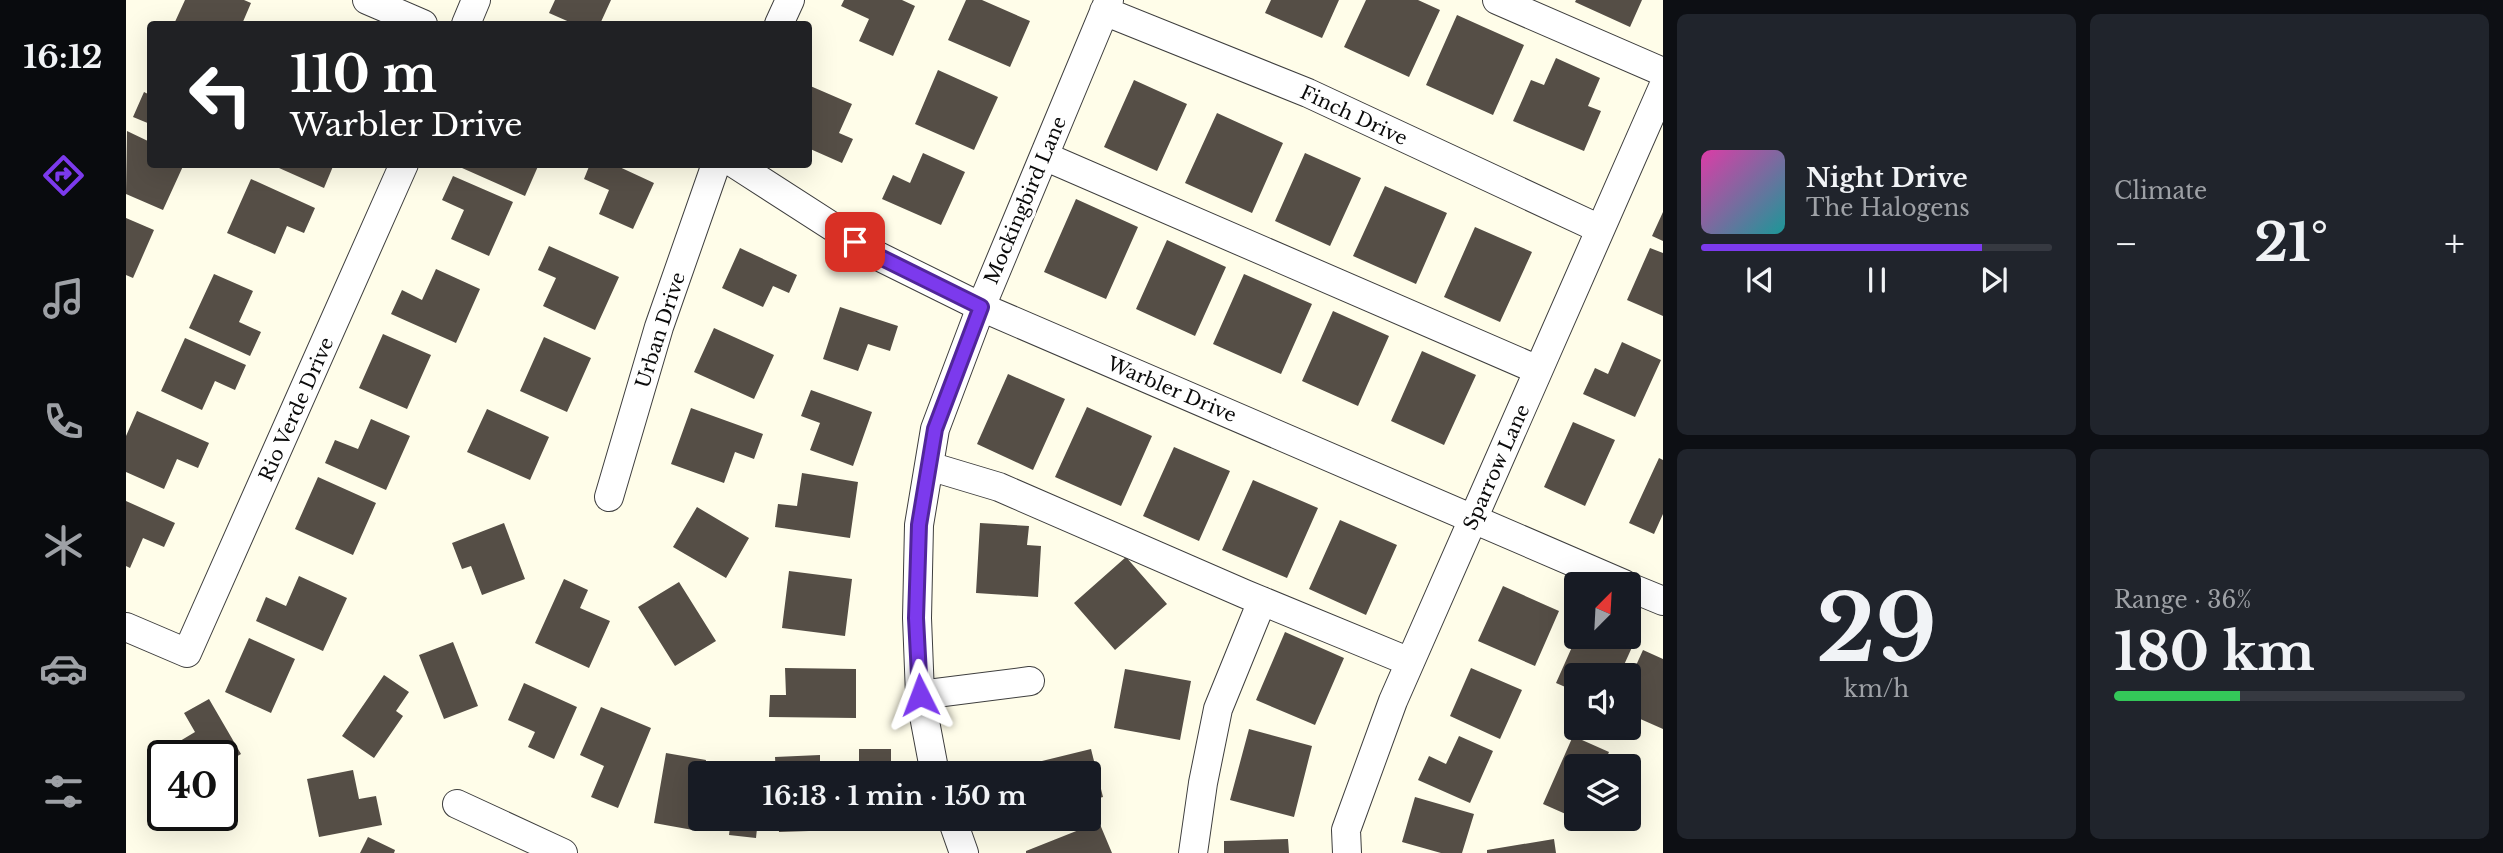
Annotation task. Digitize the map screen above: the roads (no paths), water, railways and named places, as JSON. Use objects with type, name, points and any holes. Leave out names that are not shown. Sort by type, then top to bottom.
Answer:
[{"type":"street","points":[[367,0],[416,21]]},
{"type":"street","points":[[467,21],[476,0]]},
{"type":"street","points":[[780,21],[790,0]]},
{"type":"street","points":[[1497,0],[1663,72]]},
{"type":"street","name":"Mockingbird Lane","points":[[933,761],[920,695],[916,618],[919,538],[935,429],[981,307],[1106,5]]},
{"type":"street","name":"Finch Drive","points":[[1106,5],[1308,93],[1600,229]]},
{"type":"street","name":"Sparrow Lane","points":[[1347,853],[1346,830],[1393,701],[1663,87]]},
{"type":"street","points":[[1044,156],[1538,370]]},
{"type":"street","name":"Rio Verde Drive","points":[[126,627],[187,653],[402,168]]},
{"type":"street","name":"Urban Drive","points":[[609,498],[659,327],[715,168]]},
{"type":"street","name":"Warbler Drive","points":[[741,168],[878,256],[981,307],[1596,572]]},
{"type":"street","points":[[929,466],[999,487],[1410,662]]},
{"type":"street","points":[[1642,592],[1663,601]]},
{"type":"street","points":[[1193,853],[1203,783],[1218,709],[1262,601]]},
{"type":"street","points":[[920,695],[1030,681]]},
{"type":"street","points":[[457,804],[563,853]]},
{"type":"street","points":[[956,831],[964,853]]}]
